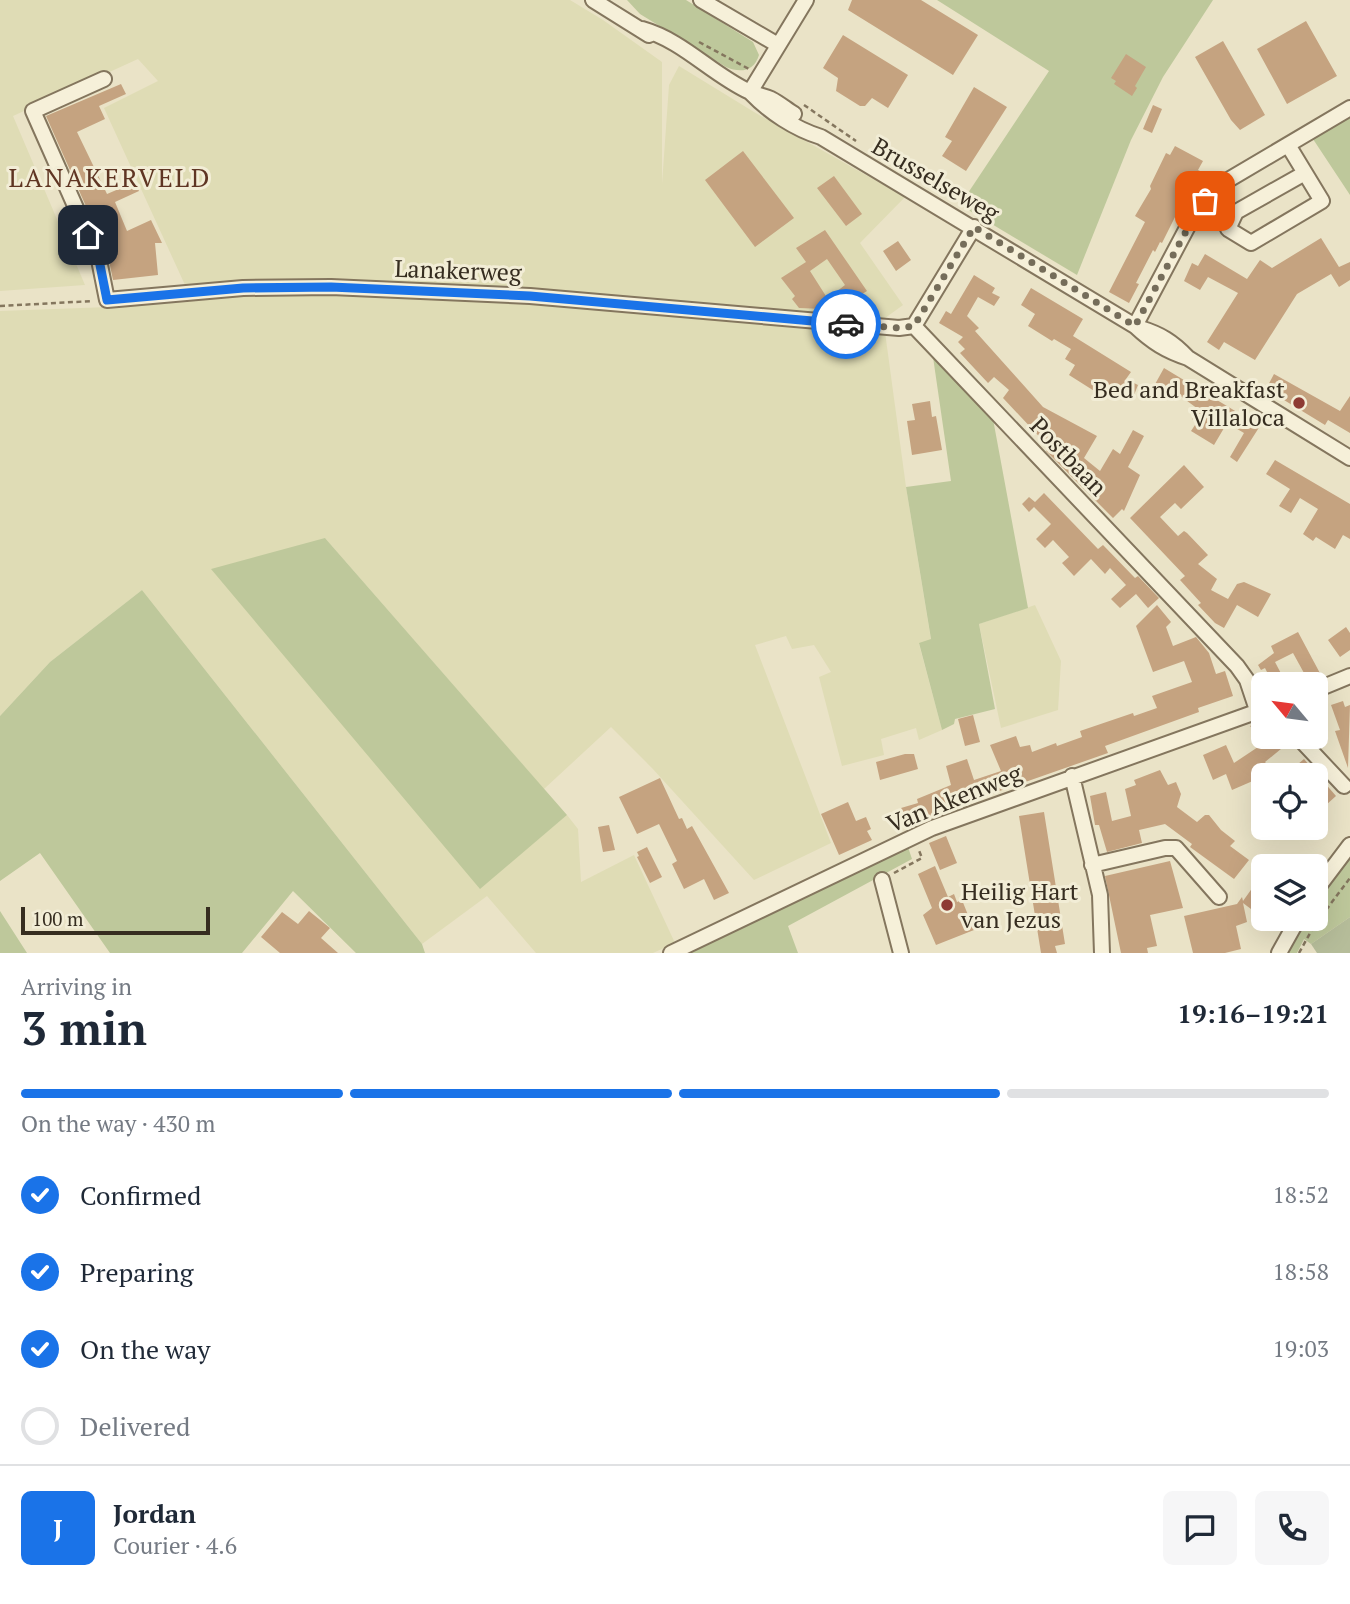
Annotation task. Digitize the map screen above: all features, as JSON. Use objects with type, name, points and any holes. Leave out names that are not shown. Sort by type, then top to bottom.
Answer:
[{"type":"street","name":"Brusselseweg","points":[[593,0],[642,29],[660,34],[684,47],[696,60],[750,92],[764,107],[808,133],[821,137],[974,227],[1135,326],[1153,343],[1168,352],[1188,358],[1350,458]]},
{"type":"street","points":[[701,0],[778,45]]},
{"type":"street","points":[[750,92],[806,0]]},
{"type":"street","points":[[104,79],[33,111],[99,260],[107,300]]},
{"type":"street","points":[[1135,326],[1198,209],[1224,181],[1350,108]]},
{"type":"street","points":[[1288,145],[1305,173],[1322,201],[1251,243],[1228,229],[1237,212],[1305,173]]},
{"type":"street","points":[[914,326],[974,227]]},
{"type":"street","name":"Lanakerweg","points":[[107,300],[243,288],[331,287],[530,296],[899,328],[914,326]]},
{"type":"street","name":"Postbaan","points":[[914,326],[1237,666],[1251,689]]},
{"type":"street","points":[[1328,685],[1350,676]]},
{"type":"street","name":"Van Akenweg","points":[[671,953],[914,837],[1072,776],[1251,712]]},
{"type":"street","points":[[1309,749],[1344,786]]},
{"type":"street","points":[[1072,776],[1100,895],[1102,953]]},
{"type":"street","points":[[1328,874],[1350,845]]},
{"type":"street","points":[[1092,865],[1164,848],[1176,848],[1219,897]]},
{"type":"street","points":[[882,880],[901,953]]},
{"type":"street","points":[[1279,953],[1291,931]]},
{"type":"path","points":[[0,306],[107,300]]},
{"type":"path","points":[[882,880],[922,858],[914,837]]},
{"type":"path","points":[[1299,953],[1314,926],[1350,878]]},
{"type":"shaded area","points":[[0,0],[570,0],[662,62],[662,184],[669,85],[679,66],[754,112],[905,197],[860,243],[903,305],[881,321],[329,281],[185,285],[104,108],[158,81],[138,59],[13,116],[85,285],[0,291]]},
{"type":"shaded area","points":[[332,293],[531,303],[885,332],[906,487],[931,640],[919,644],[942,730],[919,740],[916,728],[881,739],[884,755],[842,766],[819,677],[831,672],[814,645],[792,649],[786,636],[755,645],[831,843],[754,880],[611,727],[544,789],[325,538],[479,888],[567,815],[578,829],[581,882],[634,855],[675,943],[653,953],[536,953],[487,896],[422,944],[142,590],[50,662],[0,716],[0,311],[109,307],[243,294]]},
{"type":"shaded area","points":[[1035,605],[1061,661],[1058,710],[1001,728],[979,624]]},
{"type":"green space","points":[[627,0],[686,0],[753,42],[759,55],[757,61],[746,70],[726,67],[640,14]]},
{"type":"green space","points":[[937,0],[1213,0],[1163,77],[1131,140],[1077,275],[960,205],[1049,71]]},
{"type":"green space","points":[[1350,114],[1350,195],[1311,136]]},
{"type":"green space","points":[[933,357],[993,419],[1028,608],[979,624],[995,709],[955,719],[954,724],[942,730],[919,643],[931,639],[906,487],[951,481]]},
{"type":"green space","points":[[325,538],[567,815],[480,889],[211,569]]},
{"type":"green space","points":[[142,590],[422,944],[425,953],[356,953],[293,891],[242,953],[110,953],[40,853],[0,881],[0,716],[50,662]]},
{"type":"green space","points":[[908,847],[912,859],[788,926],[798,953],[686,953]]},
{"type":"green space","points":[[1350,858],[1350,917],[1311,944],[1304,939],[1297,953],[1288,953],[1300,931],[1328,931],[1328,885]]},
{"type":"green space","points":[[0,911],[27,953],[0,953]]},
{"type":"green space","points":[[1350,917],[1350,953],[1317,953],[1311,944]]},
{"type":"building","points":[[852,0],[921,0],[978,35],[953,75],[848,10]]},
{"type":"building","points":[[1306,21],[1337,76],[1287,104],[1257,49]]},
{"type":"building","points":[[843,35],[908,75],[888,108],[872,98],[865,106],[860,106],[836,91],[838,78],[823,68]]},
{"type":"building","points":[[1223,41],[1265,115],[1240,130],[1231,120],[1195,57]]},
{"type":"building","points":[[1126,54],[1146,67],[1132,96],[1114,84],[1116,81],[1111,78]]},
{"type":"building","points":[[121,84],[126,94],[99,106],[105,119],[77,132],[107,194],[135,182],[139,191],[115,202],[127,231],[151,220],[162,243],[155,243],[158,275],[113,280],[108,256],[46,116]]},
{"type":"building","points":[[974,87],[1007,107],[966,171],[942,156],[952,141],[945,137]]},
{"type":"building","points":[[1153,105],[1162,109],[1152,133],[1143,129]]},
{"type":"building","points":[[1175,146],[1203,161],[1198,170],[1202,172],[1162,243],[1160,242],[1155,252],[1153,250],[1129,303],[1109,292],[1145,222],[1135,216],[1151,189],[1166,153],[1170,155]]},
{"type":"building","points":[[743,151],[794,218],[755,247],[705,180]]},
{"type":"building","points":[[834,176],[862,214],[846,226],[817,188]]},
{"type":"building","points":[[825,230],[867,291],[846,304],[836,292],[845,285],[827,259],[810,271],[831,304],[823,309],[799,308],[792,299],[795,296],[781,278],[806,262],[796,248]]},
{"type":"building","points":[[1321,238],[1339,267],[1350,262],[1350,280],[1339,287],[1331,274],[1297,294],[1255,360],[1224,342],[1219,350],[1207,342],[1238,293],[1208,277],[1200,290],[1184,281],[1192,263],[1198,266],[1205,254],[1247,279],[1260,260],[1272,268]]},
{"type":"building","points":[[898,241],[911,260],[896,271],[883,251]]},
{"type":"building","points":[[974,275],[995,288],[992,293],[1000,297],[994,306],[978,297],[967,316],[979,328],[975,331],[1043,407],[1097,436],[1084,458],[1100,471],[1113,449],[1120,454],[1133,430],[1144,436],[1128,467],[1140,475],[1124,511],[1122,509],[1113,518],[1046,451],[1050,448],[1003,398],[1009,390],[994,377],[988,383],[960,353],[965,349],[958,342],[963,337],[939,323],[946,311],[951,314]]},
{"type":"building","points":[[1031,288],[1083,319],[1073,336],[1131,372],[1126,379],[1138,385],[1134,395],[1114,386],[1111,392],[1103,387],[1099,394],[1069,375],[1075,365],[1065,359],[1071,349],[1028,326],[1035,314],[1021,305]]},
{"type":"building","points":[[1164,368],[1260,426],[1237,462],[1230,457],[1244,433],[1227,423],[1214,445],[1191,431],[1197,422],[1192,419],[1198,409],[1179,395],[1177,399],[1154,386]]},
{"type":"building","points":[[1274,374],[1340,411],[1350,396],[1350,433],[1328,420],[1325,425],[1266,389]]},
{"type":"building","points":[[930,401],[932,417],[936,416],[942,450],[912,455],[907,421],[915,420],[912,404]]},
{"type":"building","points":[[1275,460],[1350,504],[1350,539],[1343,535],[1335,549],[1316,537],[1313,541],[1303,534],[1318,509],[1300,498],[1291,513],[1279,506],[1290,489],[1266,474]]},
{"type":"building","points":[[1184,465],[1204,487],[1181,509],[1175,503],[1160,517],[1178,536],[1184,531],[1187,533],[1208,555],[1198,564],[1217,579],[1211,590],[1228,599],[1237,584],[1244,582],[1271,594],[1258,617],[1237,605],[1224,628],[1215,623],[1180,580],[1185,576],[1130,518]]},
{"type":"building","points":[[1044,493],[1098,549],[1103,545],[1159,598],[1148,608],[1136,594],[1120,608],[1111,599],[1126,585],[1110,568],[1105,574],[1091,559],[1074,576],[1062,563],[1069,557],[1053,540],[1045,548],[1036,539],[1051,524],[1034,507],[1029,512],[1022,504],[1029,497],[1035,502]]},
{"type":"building","points":[[1157,605],[1171,622],[1166,627],[1173,646],[1196,637],[1209,653],[1216,674],[1225,671],[1233,696],[1198,708],[1199,712],[1105,746],[1108,753],[971,801],[907,827],[901,808],[918,803],[917,799],[951,785],[946,766],[967,759],[974,780],[1001,771],[990,745],[1016,736],[1020,747],[1030,745],[1032,752],[1056,743],[1057,746],[1082,737],[1080,731],[1157,708],[1152,696],[1192,682],[1184,661],[1153,672],[1136,626]]},
{"type":"building","points":[[1346,627],[1350,633],[1350,650],[1340,657],[1328,640]]},
{"type":"building","points":[[1298,632],[1319,672],[1303,672],[1293,653],[1275,662],[1280,672],[1267,672],[1265,668],[1261,670],[1258,665],[1274,653],[1271,646]]},
{"type":"building","points":[[1343,701],[1345,707],[1350,705],[1348,768],[1335,731],[1340,730],[1331,705]]},
{"type":"building","points":[[973,715],[980,742],[965,746],[958,719]]},
{"type":"building","points":[[1226,745],[1234,763],[1255,749],[1281,749],[1266,763],[1251,763],[1251,782],[1232,790],[1226,774],[1213,780],[1203,755]]},
{"type":"building","points":[[914,754],[918,769],[880,780],[876,762]]},
{"type":"building","points":[[1160,770],[1168,785],[1176,782],[1181,794],[1177,807],[1197,822],[1209,815],[1221,830],[1235,841],[1230,846],[1249,860],[1234,879],[1190,847],[1192,844],[1165,824],[1139,830],[1142,843],[1107,852],[1099,825],[1095,825],[1090,796],[1106,792],[1112,821],[1131,816],[1125,789],[1136,785],[1134,780]]},
{"type":"building","points":[[660,778],[679,819],[682,818],[687,829],[692,826],[729,893],[714,900],[704,879],[684,889],[672,864],[677,861],[659,824],[637,834],[619,797]]},
{"type":"building","points":[[1328,787],[1336,796],[1328,803]]},
{"type":"building","points":[[848,802],[856,821],[866,817],[871,829],[867,831],[872,840],[839,855],[821,814]]},
{"type":"building","points":[[1044,812],[1065,944],[1055,946],[1057,953],[1041,953],[1019,816]]},
{"type":"building","points":[[609,825],[615,850],[603,852],[598,827]]},
{"type":"building","points":[[946,836],[957,863],[940,870],[929,843]]},
{"type":"building","points":[[647,847],[662,877],[650,883],[637,857],[637,852]]},
{"type":"building","points":[[1170,861],[1183,908],[1150,915],[1157,946],[1147,948],[1148,953],[1121,953],[1105,876]]},
{"type":"building","name":"Heilig Hart van Jezus","points":[[935,866],[948,897],[954,894],[957,902],[962,900],[974,930],[936,945],[923,915],[932,908],[918,874]]},
{"type":"building","points":[[1251,890],[1251,909],[1243,903],[1247,922],[1236,926],[1241,949],[1225,953],[1193,953],[1184,916],[1237,904],[1242,897],[1243,901]]},
{"type":"building","points":[[309,911],[330,928],[321,938],[338,953],[280,953],[261,937],[282,912],[298,924]]},
{"type":"way so far","points":[[846,324],[899,328],[914,326],[974,227],[1135,326],[1198,209],[1205,201]]},
{"type":"place","name":"Bed and Breakfast Villaloca","points":[[1299,403]]},
{"type":"place","name":"Heilig Hart van Jezus","points":[[947,905]]},
{"type":"district","name":"LANAKERVELD","points":[[110,177]]},
{"type":"route","points":[[88,235],[99,260],[107,300],[243,288],[331,287],[530,296],[846,324]]}]
